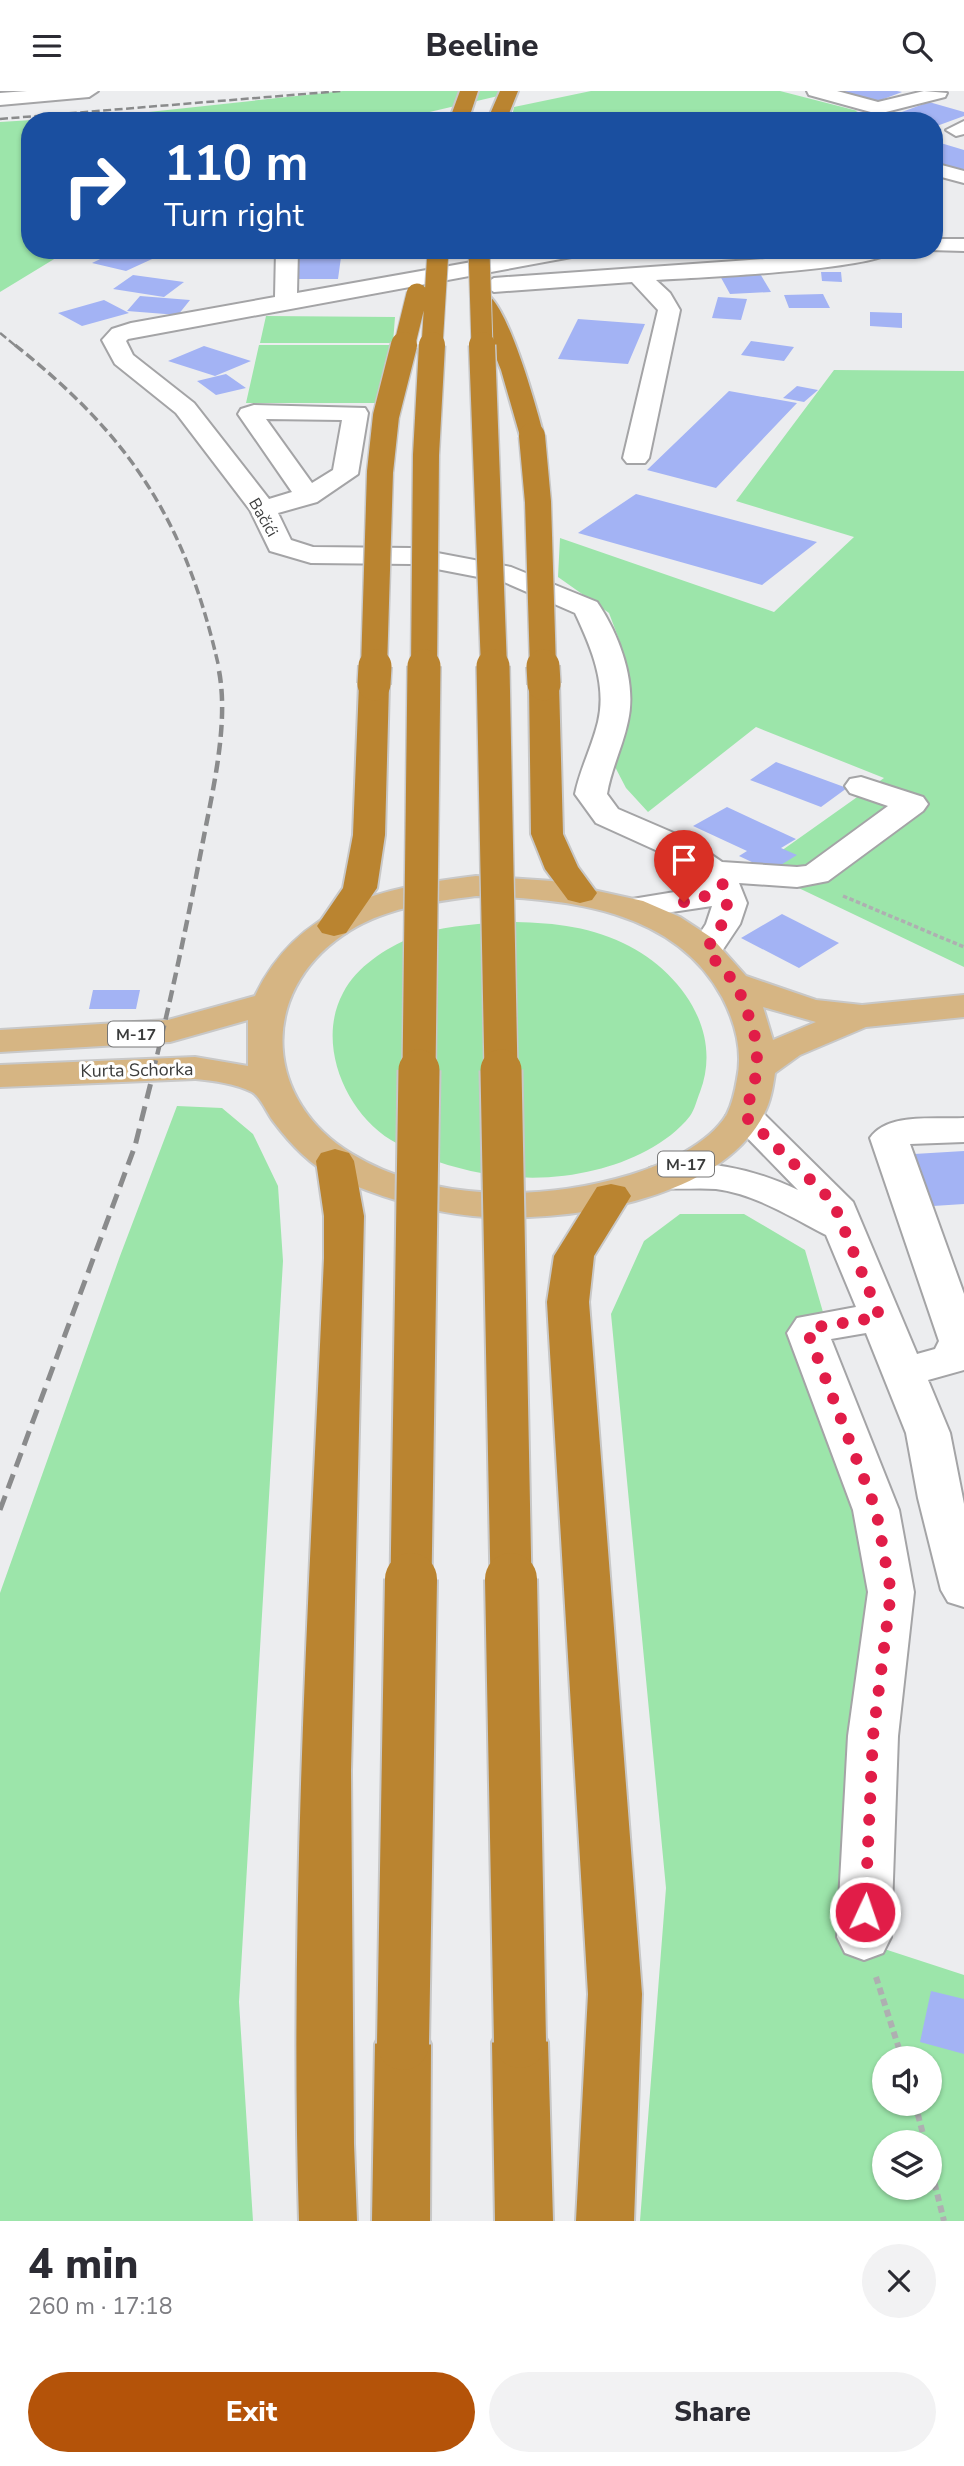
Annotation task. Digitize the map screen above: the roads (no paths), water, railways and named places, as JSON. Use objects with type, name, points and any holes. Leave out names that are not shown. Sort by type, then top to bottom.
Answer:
[{"type":"highway","points":[[461,112],[469,91]]},
{"type":"highway","points":[[500,112],[509,91]]},
{"type":"highway","points":[[334,926],[360,888],[369,835],[380,472],[386,416],[416,300],[421,259]]},
{"type":"highway","points":[[401,2221],[423,854],[426,455],[437,259]]},
{"type":"highway","points":[[480,259],[493,641],[524,2221]]},
{"type":"highway","points":[[483,299],[513,370],[532,436],[538,516],[547,834],[562,869],[580,893]]},
{"type":"highway","points":[[328,2221],[325,2144],[326,1770],[333,1507],[344,1258],[344,1216],[335,1161]]},
{"type":"highway","points":[[604,2221],[615,1994],[568,1301],[574,1256],[611,1196]]},
{"type":"main road","name":"M-17","points":[[476,886],[530,886],[580,893],[632,908],[706,950],[737,985],[754,1030],[758,1068],[745,1116],[707,1151],[664,1177],[611,1196],[554,1204],[502,1205],[441,1198],[387,1185],[335,1161],[288,1114],[271,1086],[264,1043],[268,1004],[281,977],[304,948],[334,926],[376,906],[425,892],[476,886]]},
{"type":"main road","points":[[737,985],[805,1007],[860,1016]]},
{"type":"main road","name":"Kurta Schorka","points":[[0,1041],[170,1031],[268,1004]]},
{"type":"main road","points":[[758,1068],[787,1047],[821,1030],[860,1016],[964,1006]]},
{"type":"main road","name":"Kurta Schorka","points":[[0,1076],[195,1068],[228,1072],[271,1086]]},
{"type":"street","points":[[0,99],[89,91]]},
{"type":"street","points":[[816,91],[878,108],[940,93]]},
{"type":"street","points":[[943,171],[964,177]]},
{"type":"street","points":[[943,245],[964,245]]},
{"type":"street","points":[[286,259],[284,285],[288,301]]},
{"type":"street","name":"Bačići","points":[[513,259],[379,278],[288,301],[139,328],[120,334],[114,340],[123,359],[185,408],[263,509],[280,545],[311,555],[411,556],[511,575],[587,608],[609,656],[615,710],[594,775],[591,794],[606,815],[694,855],[719,877]]},
{"type":"street","points":[[379,278],[531,283],[837,259]]},
{"type":"street","points":[[636,458],[669,310],[662,299],[637,275]]},
{"type":"street","points":[[263,509],[308,496]]},
{"type":"street","points":[[719,877],[797,877],[816,874],[912,804],[861,786]]},
{"type":"street","points":[[632,908],[702,898],[719,877]]},
{"type":"street","points":[[706,950],[723,924],[730,903],[719,877]]},
{"type":"street","points":[[745,1116],[833,1202],[928,1433],[947,1455],[964,1590]]},
{"type":"street","points":[[904,1371],[951,1359],[960,1341],[889,1137],[895,1133],[964,1130]]},
{"type":"street","points":[[664,1177],[713,1177],[756,1185],[843,1227]]},
{"type":"street","points":[[864,1937],[873,1736],[891,1592],[876,1510],[808,1333],[811,1328],[880,1317]]},
{"type":"railway","points":[[85,112],[341,91]]},
{"type":"railway","points":[[0,119],[21,117]]},
{"type":"railway","points":[[0,333],[17,347]]},
{"type":"railway","points":[[15,345],[92,414],[148,487],[171,526],[190,569],[206,616],[219,668]]},
{"type":"railway","points":[[153,1072],[186,928],[215,777],[222,708],[218,666]]},
{"type":"railway","points":[[0,1510],[135,1146],[154,1070]]}]
